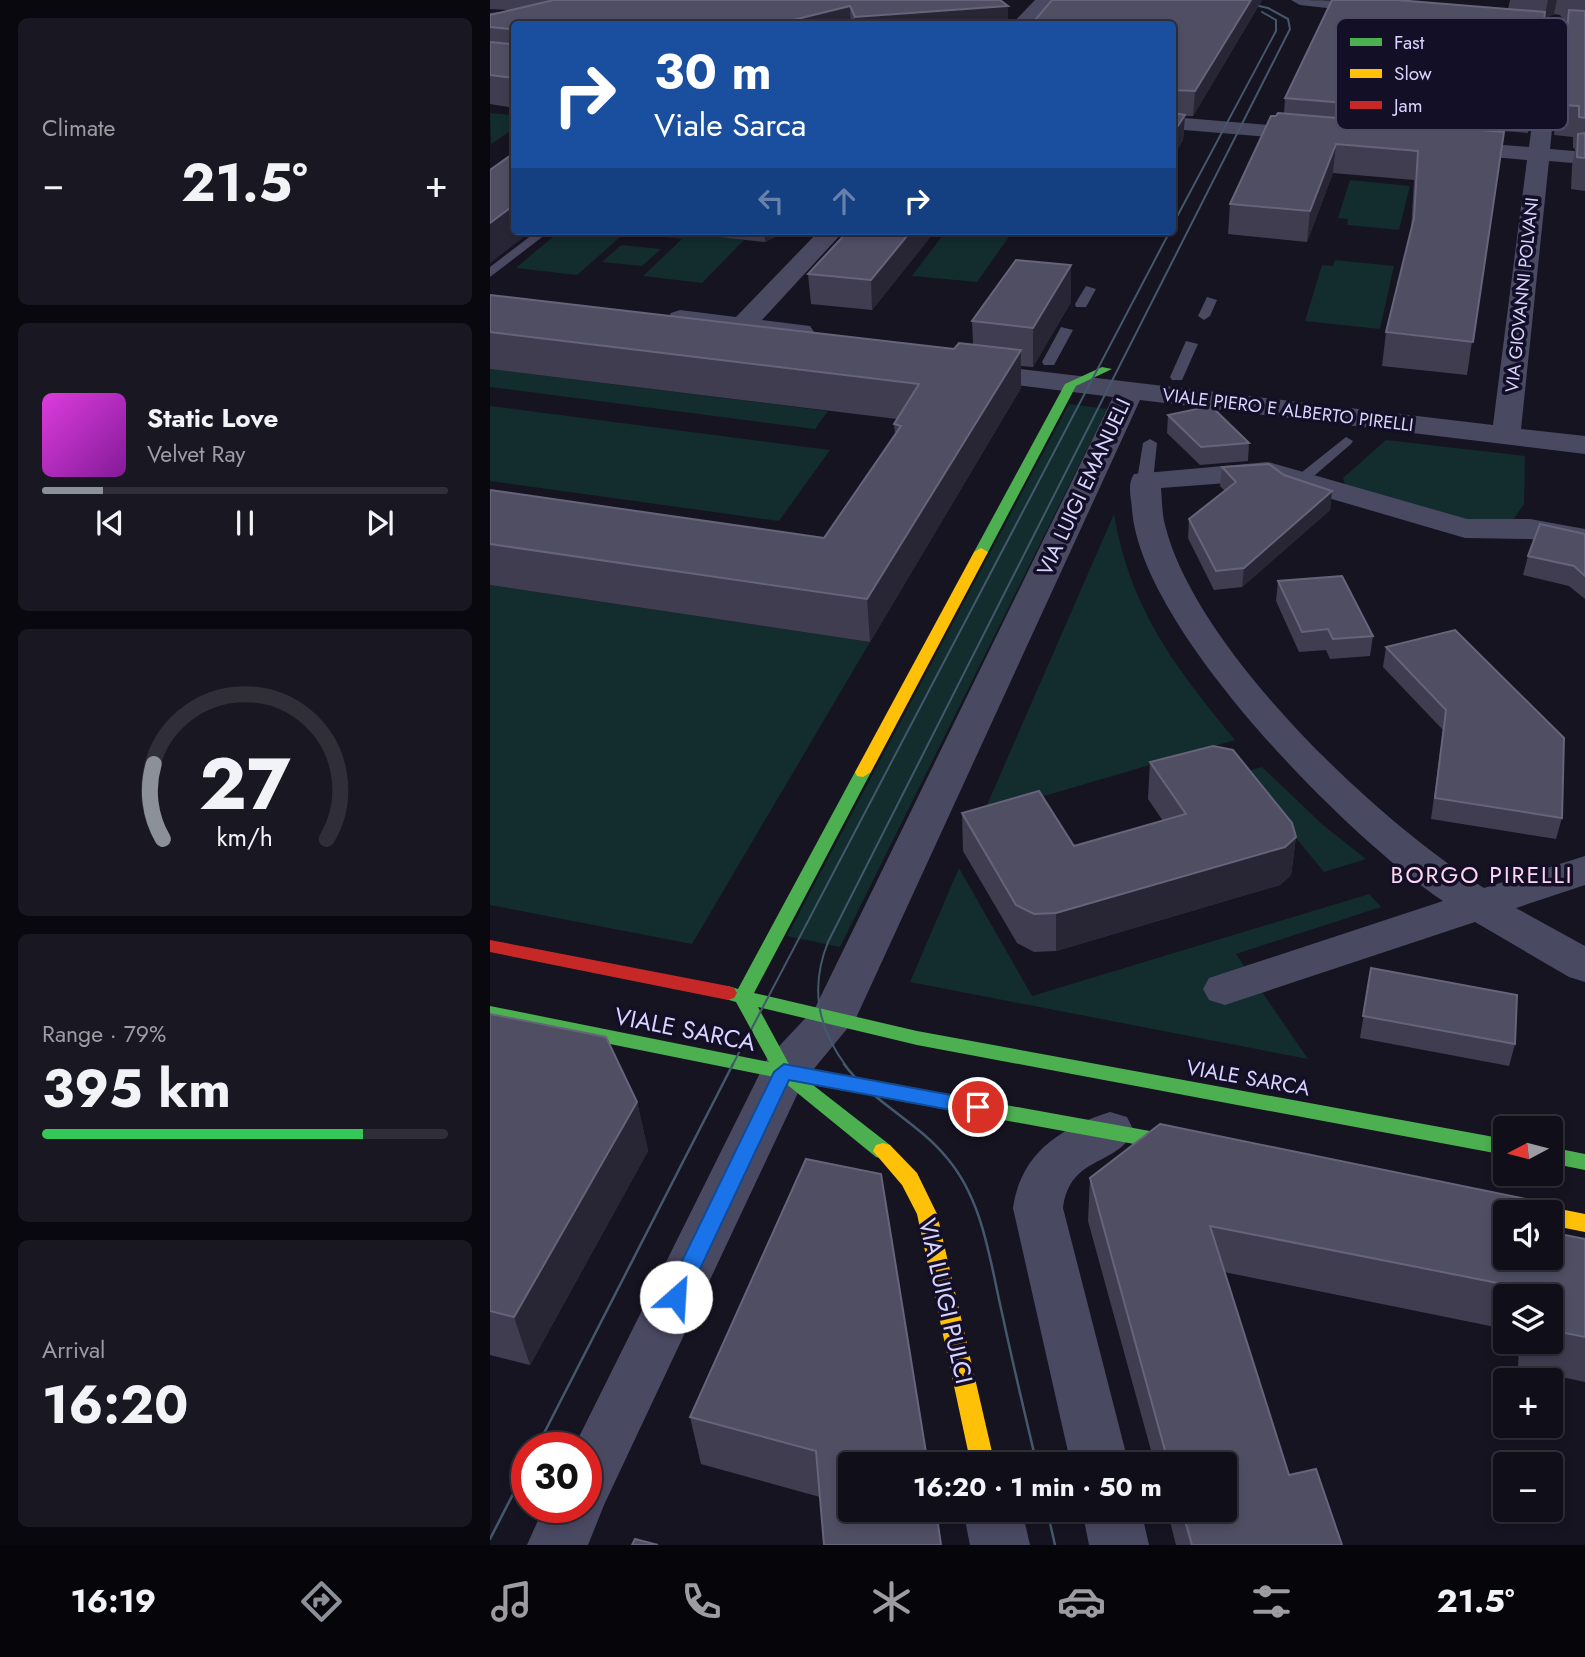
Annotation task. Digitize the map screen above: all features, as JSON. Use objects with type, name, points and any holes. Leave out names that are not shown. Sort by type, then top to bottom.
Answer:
[{"type":"street","points":[[1024,21],[1045,0]]},
{"type":"street","points":[[1300,0],[1397,8],[1358,0]]},
{"type":"street","points":[[1178,124],[1340,132]]},
{"type":"street","name":"VIA GIOVANNI POLVANI","points":[[1508,425],[1541,130]]},
{"type":"street","points":[[1434,140],[1539,149],[1585,148]]},
{"type":"street","points":[[1539,149],[1585,159]]},
{"type":"street","points":[[735,333],[828,235]]},
{"type":"street","points":[[658,324],[823,344]]},
{"type":"street","name":"VIALE PIERO E ALBERTO PIRELLI","points":[[1585,423],[1508,425],[1118,380],[1049,362],[951,359],[1071,384],[1118,380],[1177,377],[1508,425],[1585,445]]},
{"type":"street","name":"VIA LUIGI EMANUELI","points":[[602,1451],[784,1072],[833,1018],[1118,380]]},
{"type":"street","points":[[784,1072],[743,997],[1071,384]]},
{"type":"street","points":[[1585,538],[1530,529],[1465,528],[1334,493],[1302,479],[1268,471],[1145,480],[1143,497],[1146,516],[1160,559],[1184,604],[1220,657],[1277,726],[1340,794],[1411,858],[1475,905],[1585,966]]},
{"type":"street","points":[[1225,989],[1585,870]]},
{"type":"street","name":"VIALE SARCA","points":[[490,946],[743,997],[917,1038],[1493,1145]]},
{"type":"street","name":"VIALE SARCA","points":[[490,1013],[784,1072],[1205,1149]]},
{"type":"street","name":"VIA LUIGI PULCI","points":[[784,1072],[858,1129],[910,1180],[927,1214],[980,1452]]},
{"type":"street","points":[[1097,1452],[1038,1209],[1042,1185],[1057,1161],[1079,1145],[1110,1131]]},
{"type":"street","points":[[1563,1158],[1585,1162]]},
{"type":"street","points":[[1563,1219],[1585,1223]]},
{"type":"street","points":[[995,1522],[1000,1545]]},
{"type":"street","points":[[1114,1522],[1119,1545]]},
{"type":"street","points":[[557,1545],[567,1523]]},
{"type":"lane","points":[[490,273],[539,235]]},
{"type":"lane","points":[[1081,304],[1090,289]]},
{"type":"lane","points":[[1204,316],[1211,300]]},
{"type":"lane","points":[[1049,362],[1066,330]]},
{"type":"lane","points":[[1177,377],[1191,344]]},
{"type":"lane","points":[[1302,479],[1346,441]]},
{"type":"lane","points":[[1145,480],[1150,443]]},
{"type":"green space","points":[[490,113],[511,115],[511,131],[491,144]]},
{"type":"green space","points":[[1350,180],[1410,186],[1399,230],[1347,225],[1348,219],[1338,218]]},
{"type":"green space","points":[[555,235],[622,235],[577,275],[516,268]]},
{"type":"green space","points":[[649,235],[712,235],[744,240],[702,283],[643,276],[682,239]]},
{"type":"green space","points":[[943,235],[1010,235],[977,282],[912,276]]},
{"type":"green space","points":[[621,245],[661,249],[642,266],[602,262]]},
{"type":"green space","points":[[1335,260],[1394,266],[1380,329],[1305,321],[1322,265],[1333,266]]},
{"type":"green space","points":[[490,369],[828,411],[815,429],[490,387]]},
{"type":"green space","points":[[1069,404],[1107,409],[840,947],[787,936]]},
{"type":"green space","points":[[490,406],[830,450],[779,521],[490,481]]},
{"type":"green space","points":[[1386,440],[1525,456],[1524,504],[1513,520],[1467,522],[1345,485],[1343,478]]},
{"type":"green space","points":[[1114,514],[1121,548],[1143,608],[1193,687],[1235,740],[983,814]]},
{"type":"green space","points":[[490,585],[870,642],[692,944],[490,905]]},
{"type":"green space","points":[[1262,767],[1323,825],[1366,859],[1324,872],[1242,773]]},
{"type":"green space","points":[[959,868],[1032,996],[1369,894],[1381,907],[1236,954],[1308,1059],[910,982]]},
{"type":"building","points":[[554,0],[1000,0],[1008,6],[855,17],[850,6],[789,21],[511,21],[511,29],[490,27],[490,15]]},
{"type":"building","points":[[1052,0],[1251,0],[1195,91],[1176,90],[1176,21],[1035,20]]},
{"type":"building","points":[[1332,0],[1397,0],[1545,12],[1544,18],[1336,18],[1336,102],[1285,98]]},
{"type":"building","points":[[1569,10],[1585,11],[1585,118],[1579,117],[1579,106],[1568,105]]},
{"type":"building","points":[[511,29],[511,78],[490,75],[490,42],[510,44]]},
{"type":"building","points":[[1176,113],[1185,115],[1176,129]]},
{"type":"building","points":[[1278,113],[1336,118],[1336,130],[1504,132],[1473,342],[1386,332],[1414,218],[1418,151],[1336,144],[1310,211],[1230,204],[1271,116]]},
{"type":"building","points":[[1585,133],[1585,158],[1577,157],[1578,134]]},
{"type":"building","points":[[511,155],[511,207],[490,223],[490,170]]},
{"type":"building","points":[[844,235],[908,235],[871,280],[808,274]]},
{"type":"building","points":[[1016,260],[1071,265],[1033,328],[972,321]]},
{"type":"building","points":[[490,295],[954,349],[959,343],[1021,350],[867,599],[490,544],[490,490],[824,538],[901,426],[894,424],[919,384],[490,332]]},
{"type":"building","points":[[1211,406],[1249,443],[1201,447],[1168,415]]},
{"type":"building","points":[[1269,464],[1284,475],[1332,491],[1244,568],[1216,571],[1189,519],[1236,482],[1222,467]]},
{"type":"building","points":[[1540,524],[1585,534],[1585,576],[1574,566],[1528,556]]},
{"type":"building","points":[[1342,576],[1373,636],[1333,639],[1328,629],[1302,632],[1278,581]]},
{"type":"building","points":[[1455,630],[1564,738],[1562,818],[1435,798],[1446,710],[1386,647]]},
{"type":"building","points":[[1213,746],[1233,750],[1292,823],[1296,837],[1285,847],[1056,913],[1034,914],[1016,905],[962,813],[1039,791],[1074,846],[1186,814],[1150,762]]},
{"type":"building","points":[[1371,968],[1517,995],[1515,1044],[1363,1016]]},
{"type":"building","points":[[490,1014],[606,1037],[637,1102],[514,1317],[490,1311]]},
{"type":"building","points":[[1160,1124],[1531,1200],[1493,1200],[1493,1270],[1563,1270],[1563,1235],[1585,1239],[1585,1337],[1563,1333],[1563,1284],[1503,1284],[1210,1226],[1289,1475],[1316,1469],[1342,1545],[1192,1545],[1185,1522],[1237,1522],[1237,1452],[1165,1452],[1090,1178]]},
{"type":"building","points":[[806,1159],[881,1174],[926,1452],[838,1452],[838,1522],[938,1522],[941,1545],[824,1545],[816,1451],[690,1417]]},
{"type":"building","points":[[635,1539],[658,1545],[632,1545]]},
{"type":"tram line","points":[[846,1066],[828,1036],[819,1006],[819,975],[828,942],[1290,29],[1288,19],[1268,8],[1233,0]]},
{"type":"tram line","points":[[490,14],[519,12]]},
{"type":"tram line","points":[[1176,218],[1276,31],[1276,20],[1262,12]]},
{"type":"tram line","points":[[732,1066],[1168,235]]},
{"type":"tram line","points":[[545,1432],[733,1064]]},
{"type":"tram line","points":[[844,1064],[868,1090],[935,1145],[947,1158],[969,1193],[984,1232],[1034,1452]]},
{"type":"tram line","points":[[490,1539],[511,1498]]},
{"type":"tram line","points":[[1050,1522],[1055,1545]]},
{"type":"traffic: fast","points":[[981,552],[1071,384],[1106,369]]},
{"type":"traffic: fast","points":[[863,772],[743,997],[784,1072],[883,1151]]},
{"type":"traffic: fast","points":[[728,993],[917,1038],[1493,1145]]},
{"type":"traffic: fast","points":[[490,1013],[784,1072],[1194,1147]]},
{"type":"traffic: fast","points":[[1563,1158],[1585,1162]]},
{"type":"traffic: slow","points":[[863,772],[981,552]]},
{"type":"traffic: slow","points":[[883,1151],[910,1179],[927,1214],[980,1452]]},
{"type":"traffic: slow","points":[[1563,1219],[1585,1223]]},
{"type":"traffic: jam","points":[[490,946],[728,993]]},
{"type":"district","name":"BORGO PIRELLI","points":[[1482,875]]},
{"type":"route","points":[[676,1297],[784,1072],[978,1107]]}]
